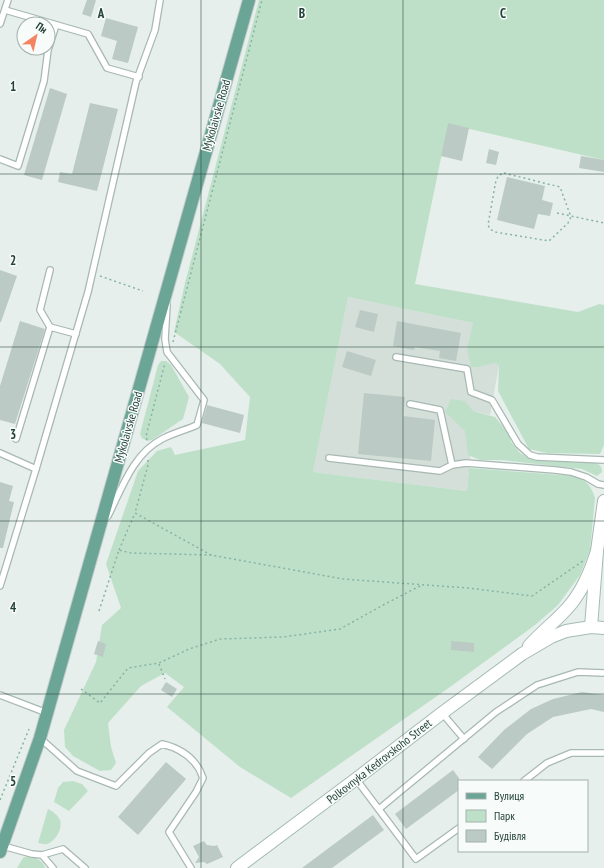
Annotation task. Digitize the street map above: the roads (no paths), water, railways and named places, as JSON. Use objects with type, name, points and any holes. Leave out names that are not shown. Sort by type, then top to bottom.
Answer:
[{"type":"main road","name":"Mykolaivske Road","points":[[1,849],[40,738],[249,0]]},
{"type":"street","name":"Polkovnyka Kedrovskoho Street","points":[[522,654],[540,633],[571,605],[582,589],[591,572],[602,534],[604,501]]},
{"type":"street","name":"Polkovnyka Kedrovskoho Street","points":[[597,551],[604,575]]},
{"type":"street","name":"Polkovnyka Kedrovskoho Street","points":[[237,868],[522,654],[566,630],[591,627],[597,551]]},
{"type":"street","points":[[591,627],[604,628]]},
{"type":"lane","points":[[0,24],[8,0]]},
{"type":"lane","points":[[0,586],[93,274],[136,82],[155,30],[160,0]]},
{"type":"lane","points":[[5,10],[25,16]]},
{"type":"lane","points":[[56,25],[88,34],[107,68],[139,77]]},
{"type":"lane","points":[[0,159],[18,166],[44,81],[47,56]]},
{"type":"lane","points":[[50,270],[40,310],[50,327],[76,334]]},
{"type":"lane","points":[[95,541],[134,464],[147,449],[163,438],[197,425],[204,400],[167,352],[165,339],[169,281]]},
{"type":"lane","points":[[16,439],[50,327]]},
{"type":"lane","points":[[396,357],[467,369],[471,392],[492,400],[518,444],[530,455],[537,457],[604,460]]},
{"type":"lane","points":[[410,404],[440,410],[452,465]]},
{"type":"lane","points":[[0,453],[36,469]]},
{"type":"lane","points":[[329,458],[440,471],[452,465],[466,463],[555,470],[571,472],[586,477],[598,484],[604,485]]},
{"type":"lane","points":[[379,809],[496,712],[537,685],[578,672],[604,674]]},
{"type":"lane","points":[[0,695],[47,713]]},
{"type":"lane","points":[[0,701],[10,699]]},
{"type":"lane","points":[[442,713],[464,739]]},
{"type":"lane","points":[[40,738],[77,771],[116,786],[149,753],[162,744],[175,747],[197,765],[203,778],[196,792],[169,832],[191,868]]},
{"type":"lane","points":[[525,780],[547,763],[570,753],[604,754]]},
{"type":"lane","points":[[356,779],[416,859],[458,829]]},
{"type":"lane","points":[[1,849],[42,855],[62,849],[85,868]]},
{"type":"lane","points":[[42,855],[53,868]]}]
